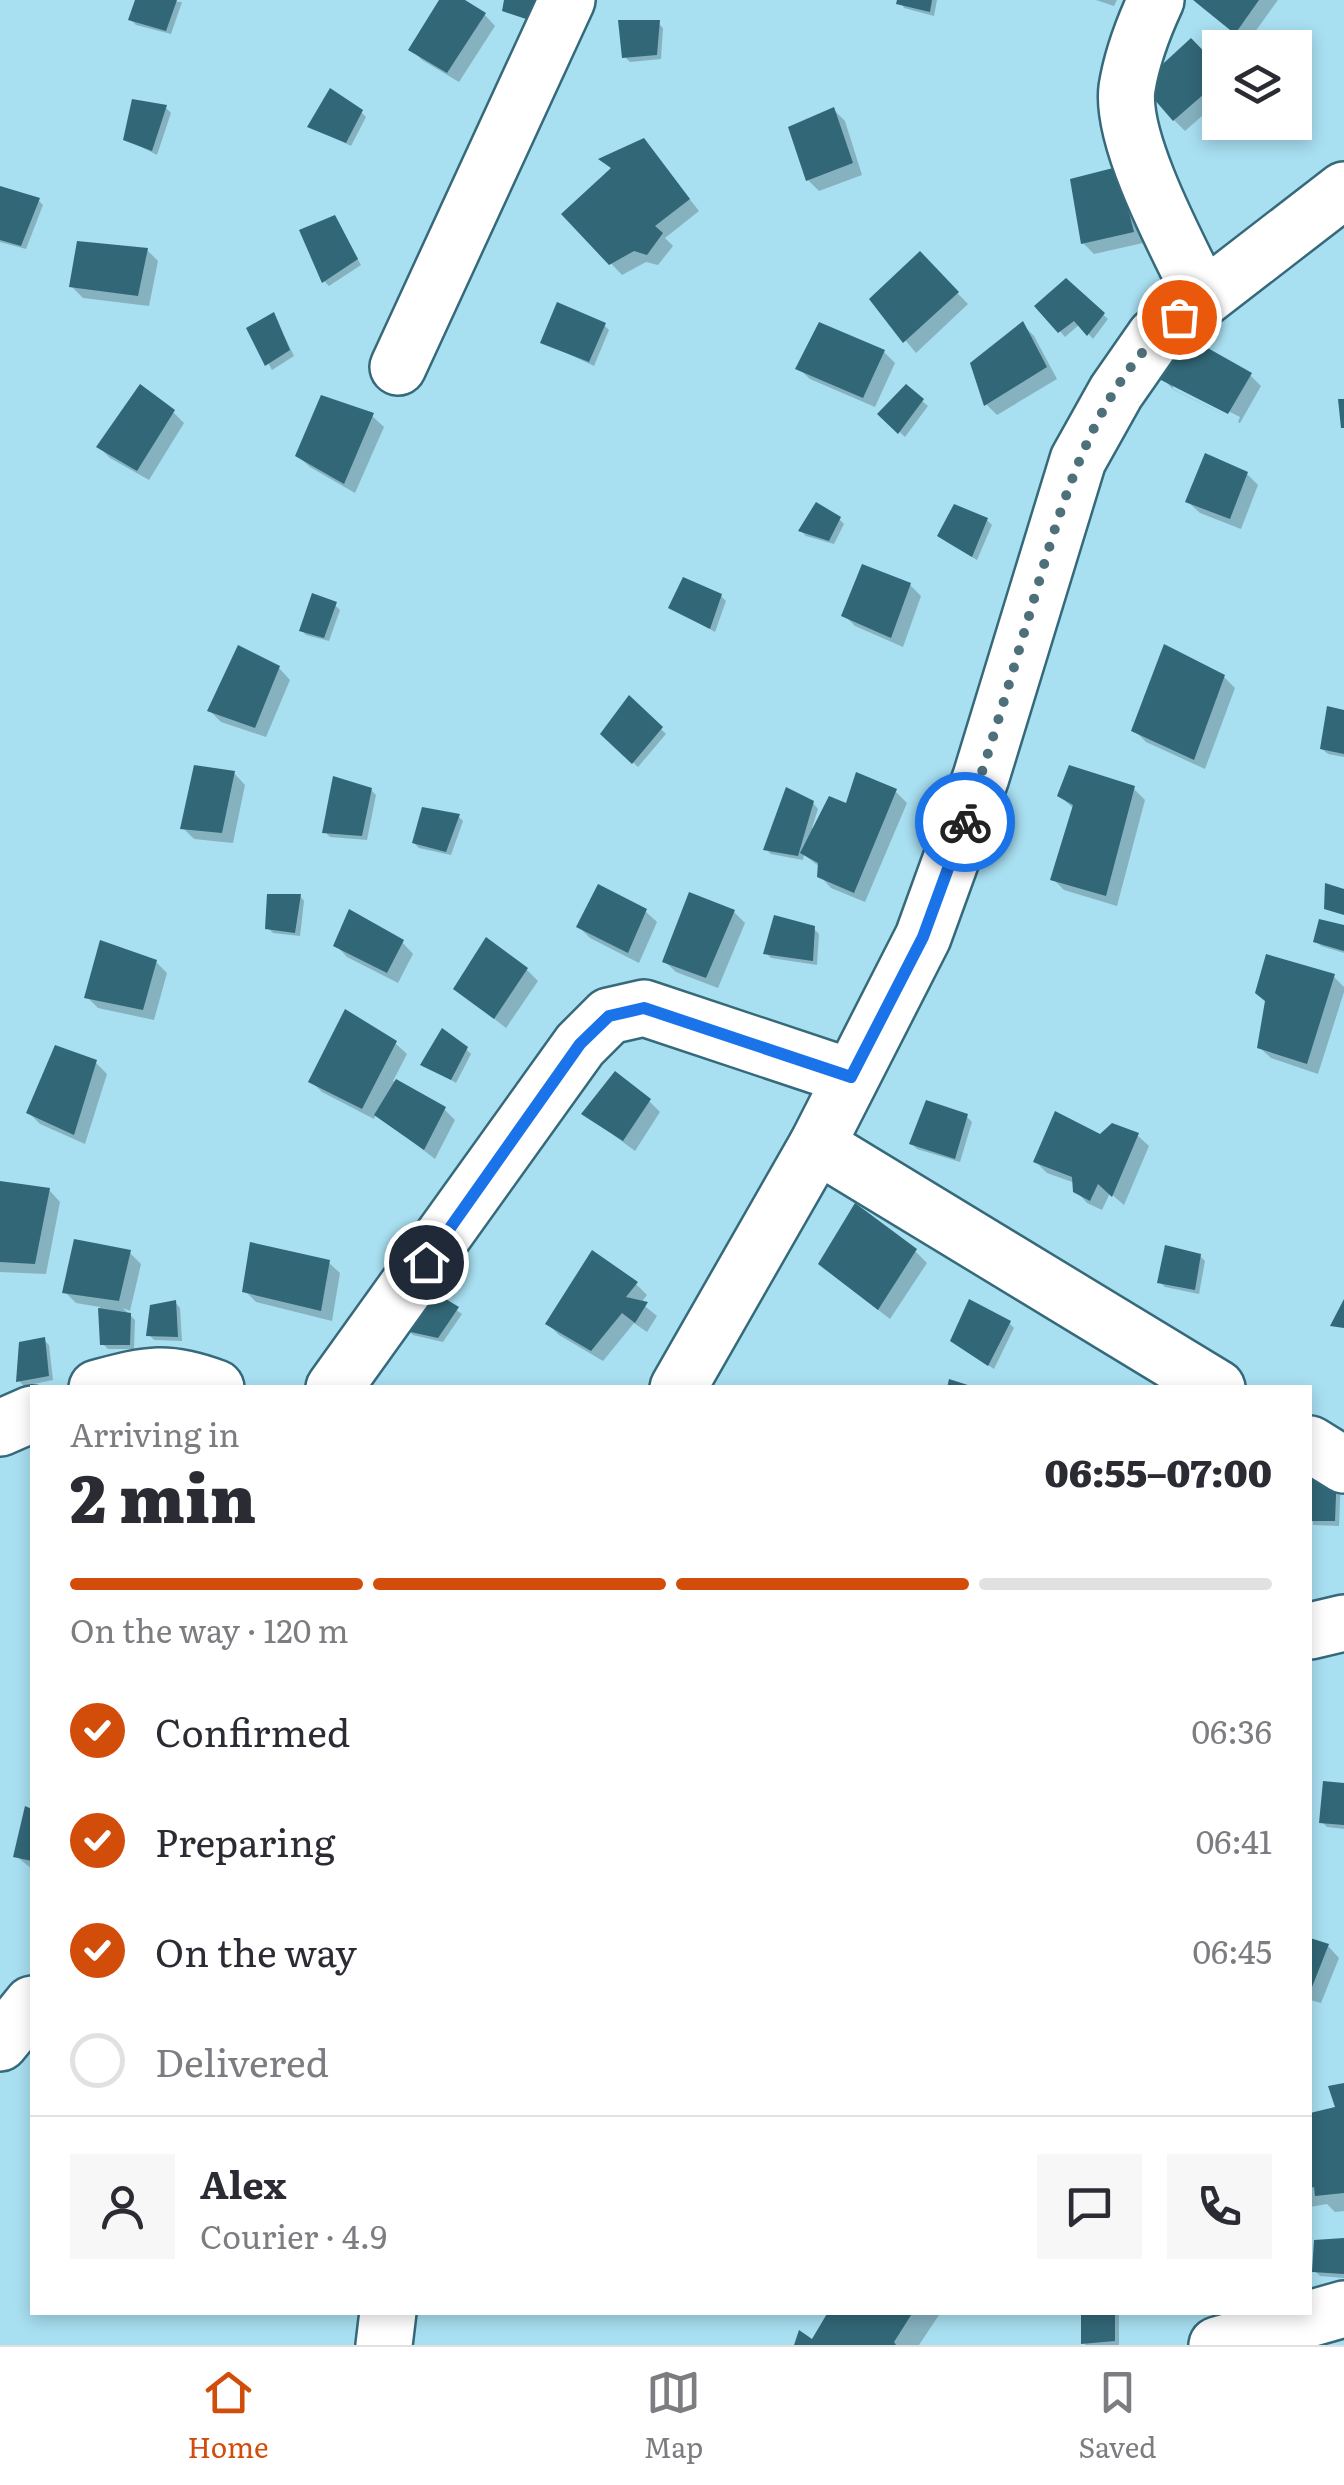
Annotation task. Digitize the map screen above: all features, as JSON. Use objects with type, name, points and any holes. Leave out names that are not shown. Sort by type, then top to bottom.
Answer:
[{"type":"street","points":[[398,368],[568,0]]},
{"type":"street","points":[[1156,0],[1141,32],[1126,92],[1136,146],[1163,216],[1203,298]]},
{"type":"street","points":[[680,1385],[816,1145],[923,937],[982,776],[1078,460],[1116,392],[1155,336],[1344,190]]},
{"type":"street","points":[[336,1385],[580,1044],[609,1016],[644,1008],[851,1077]]},
{"type":"street","points":[[816,1145],[1212,1385]]},
{"type":"street","points":[[109,1385],[152,1374],[194,1379],[209,1385]]},
{"type":"street","points":[[0,1428],[30,1415]]},
{"type":"street","points":[[1312,1445],[1344,1464]]},
{"type":"street","points":[[1312,1631],[1344,1623]]},
{"type":"street","points":[[0,2043],[30,2006]]},
{"type":"street","points":[[1216,2345],[1344,2309]]},
{"type":"street","points":[[384,2345],[388,2315]]},
{"type":"building","points":[[135,0],[177,0],[166,31],[128,20]]},
{"type":"building","points":[[439,0],[465,0],[486,13],[447,73],[408,50]]},
{"type":"building","points":[[504,0],[538,0],[532,21],[502,11]]},
{"type":"building","points":[[897,0],[932,0],[930,12],[896,4]]},
{"type":"building","points":[[1193,0],[1259,0],[1238,30],[1230,30]]},
{"type":"building","points":[[618,20],[660,20],[657,55],[622,58]]},
{"type":"building","points":[[1191,38],[1202,49],[1202,96],[1173,121],[1141,84]]},
{"type":"building","points":[[330,88],[363,110],[346,143],[307,127]]},
{"type":"building","points":[[132,99],[167,105],[152,151],[123,140]]},
{"type":"building","points":[[834,107],[853,163],[806,181],[788,127]]},
{"type":"building","points":[[644,138],[690,199],[655,226],[663,233],[647,255],[634,251],[609,265],[561,214],[611,168],[598,159]]},
{"type":"building","points":[[1117,167],[1134,232],[1081,244],[1070,179]]},
{"type":"building","points":[[0,186],[40,198],[21,246],[0,240]]},
{"type":"building","points":[[335,215],[358,259],[322,283],[299,230]]},
{"type":"building","points":[[77,241],[148,248],[138,296],[69,287]]},
{"type":"building","points":[[920,251],[959,292],[903,343],[869,299]]},
{"type":"building","points":[[1066,278],[1105,313],[1087,336],[1074,321],[1058,333],[1034,306]]},
{"type":"building","points":[[557,302],[606,323],[589,362],[540,343]]},
{"type":"building","points":[[274,312],[290,350],[265,366],[246,328]]},
{"type":"building","points":[[1023,321],[1047,367],[984,406],[970,363]]},
{"type":"building","points":[[819,322],[885,350],[863,398],[795,369]]},
{"type":"building","points":[[1190,338],[1252,373],[1228,414],[1159,379]]},
{"type":"building","points":[[140,384],[175,410],[137,471],[96,447]]},
{"type":"building","points":[[906,384],[924,399],[898,434],[877,414]]},
{"type":"building","points":[[321,395],[374,413],[344,484],[295,456]]},
{"type":"building","points":[[1338,399],[1344,399],[1344,428],[1341,428]]},
{"type":"building","points":[[1205,453],[1248,472],[1230,519],[1185,502]]},
{"type":"building","points":[[816,502],[841,517],[829,541],[798,531]]},
{"type":"building","points":[[954,504],[988,518],[972,557],[937,536]]},
{"type":"building","points":[[862,564],[911,583],[891,638],[841,616]]},
{"type":"building","points":[[683,577],[722,594],[710,629],[668,608]]},
{"type":"building","points":[[312,593],[337,602],[324,638],[299,631]]},
{"type":"building","points":[[1164,644],[1225,675],[1194,760],[1131,731]]},
{"type":"building","points":[[238,645],[280,666],[255,728],[207,711]]},
{"type":"building","points":[[629,695],[663,727],[632,764],[600,734]]},
{"type":"building","points":[[1327,706],[1344,710],[1344,754],[1320,749]]},
{"type":"building","points":[[194,765],[235,771],[222,833],[180,829]]},
{"type":"building","points":[[1069,765],[1135,786],[1106,896],[1050,880],[1073,805],[1057,796]]},
{"type":"building","points":[[856,772],[897,789],[854,893],[817,877],[818,863],[800,853],[829,796],[846,803]]},
{"type":"building","points":[[333,776],[372,788],[362,836],[322,833]]},
{"type":"building","points":[[786,787],[814,801],[798,856],[763,850]]},
{"type":"building","points":[[422,807],[460,814],[446,852],[412,843]]},
{"type":"building","points":[[1325,883],[1344,889],[1344,915],[1324,909]]},
{"type":"building","points":[[598,884],[647,909],[628,953],[576,927]]},
{"type":"building","points":[[689,892],[735,910],[706,978],[662,962]]},
{"type":"building","points":[[267,894],[301,894],[295,933],[265,929]]},
{"type":"building","points":[[349,909],[404,940],[387,973],[333,946]]},
{"type":"building","points":[[774,915],[815,926],[813,961],[763,954]]},
{"type":"building","points":[[1319,919],[1344,925],[1344,951],[1313,942]]},
{"type":"building","points":[[486,937],[528,968],[494,1019],[453,989]]},
{"type":"building","points":[[100,940],[157,960],[143,1010],[84,998]]},
{"type":"building","points":[[1266,954],[1335,974],[1307,1064],[1257,1048],[1265,1001],[1255,993]]},
{"type":"building","points":[[345,1009],[397,1041],[362,1109],[308,1082]]},
{"type":"building","points":[[442,1028],[468,1047],[451,1080],[420,1065]]},
{"type":"building","points":[[55,1045],[97,1060],[74,1135],[26,1113]]},
{"type":"building","points":[[615,1071],[651,1099],[623,1141],[581,1114]]},
{"type":"building","points":[[396,1079],[446,1107],[424,1150],[374,1115]]},
{"type":"building","points":[[926,1100],[968,1114],[955,1159],[909,1144]]},
{"type":"building","points":[[1055,1111],[1100,1134],[1112,1123],[1139,1133],[1112,1197],[1098,1184],[1090,1201],[1073,1192],[1072,1177],[1033,1162]]},
{"type":"building","points":[[0,1181],[50,1188],[35,1264],[0,1262]]},
{"type":"building","points":[[855,1203],[917,1249],[878,1310],[818,1264]]},
{"type":"building","points":[[74,1239],[131,1250],[119,1301],[62,1293]]},
{"type":"building","points":[[250,1242],[330,1260],[321,1311],[242,1292]]},
{"type":"building","points":[[1165,1245],[1201,1254],[1195,1290],[1157,1283]]},
{"type":"building","points":[[592,1250],[638,1282],[626,1297],[648,1302],[635,1323],[622,1313],[591,1351],[545,1324]]},
{"type":"building","points":[[434,1292],[459,1307],[438,1338],[406,1331]]},
{"type":"building","points":[[969,1299],[1011,1321],[988,1366],[950,1341]]},
{"type":"building","points":[[1344,1299],[1344,1328],[1330,1326]]},
{"type":"building","points":[[176,1300],[178,1337],[146,1336],[150,1305]]},
{"type":"building","points":[[98,1308],[131,1313],[130,1345],[100,1345]]},
{"type":"building","points":[[45,1337],[49,1376],[16,1382],[19,1342]]},
{"type":"building","points":[[1312,1462],[1337,1469],[1335,1521],[1312,1521]]},
{"type":"building","points":[[1323,1781],[1344,1783],[1344,1825],[1319,1823]]},
{"type":"building","points":[[25,1806],[30,1808],[30,1861],[13,1857]]},
{"type":"building","points":[[1312,1939],[1329,1944],[1312,1987]]},
{"type":"building","points":[[1344,2083],[1344,2193],[1315,2196],[1312,2113],[1335,2107],[1328,2086]]},
{"type":"building","points":[[1344,2238],[1344,2274],[1312,2272],[1314,2240]]},
{"type":"building","points":[[826,2315],[911,2315],[894,2342],[896,2345],[794,2345],[799,2330],[812,2339]]},
{"type":"building","points":[[1081,2315],[1115,2315],[1115,2341],[1081,2344]]},
{"type":"way so far","points":[[965,822],[1078,460],[1116,392],[1155,336],[1179,317]]},
{"type":"route","points":[[426,1262],[580,1044],[609,1016],[644,1008],[851,1077],[923,937],[965,822]]}]
